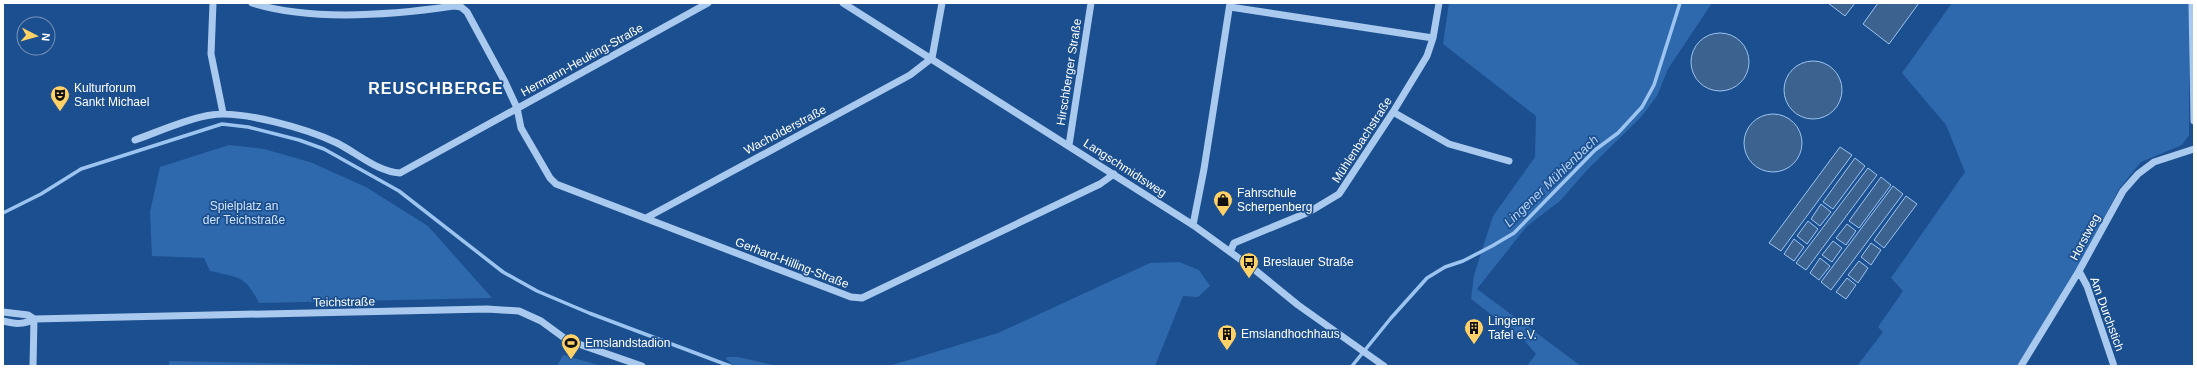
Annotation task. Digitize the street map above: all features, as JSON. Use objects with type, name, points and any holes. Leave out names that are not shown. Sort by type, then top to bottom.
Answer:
[{"type":"street","points":[[213,3],[211,54],[223,113]]},
{"type":"street","name":"Gerhard-Hilling-Straße","points":[[252,3],[282,10],[369,15],[402,14],[454,6],[462,7],[505,82],[517,108],[521,128],[550,178],[556,184],[851,297],[862,298],[1100,184],[1114,174]]},
{"type":"street","name":"Hermann-Heuking-Straße","points":[[135,140],[209,115],[223,113],[245,116],[325,137],[382,168],[400,174],[708,3]]},
{"type":"street","name":"Langschmidtsweg","points":[[843,3],[932,58],[1193,225],[1384,366]]},
{"type":"street","points":[[932,58],[942,3]]},
{"type":"street","name":"Hirschberger Straße","points":[[1069,145],[1092,3]]},
{"type":"street","name":"Mühlenbachstraße","points":[[1230,252],[1234,243],[1309,212],[1339,194],[1394,112],[1427,56],[1433,38],[1439,3]]},
{"type":"street","points":[[2192,3],[2194,121]]},
{"type":"street","points":[[1193,225],[1203,177],[1230,5],[1433,38]]},
{"type":"street","name":"Wacholderstraße","points":[[646,218],[910,75],[932,58]]},
{"type":"street","points":[[1394,112],[1449,144],[1510,161]]},
{"type":"street","name":"Horstweg","points":[[2021,366],[2079,271],[2123,191],[2138,174],[2154,162],[2194,149]]},
{"type":"street","name":"Am Durchstich","points":[[2079,271],[2087,286],[2114,366]]},
{"type":"street","name":"Teichstraße","points":[[3,321],[14,324],[27,323],[34,319],[487,309],[519,311],[540,321],[567,340],[642,366]]},
{"type":"street","name":"Teichstraße","points":[[3,312],[28,315],[34,319]]},
{"type":"street","points":[[33,366],[34,319]]},
{"type":"green space","points":[[1449,3],[1712,3],[1668,69],[1657,96],[1641,117],[1587,170],[1560,201],[1527,226],[1477,289],[1581,366],[1527,366],[1536,354],[1522,338],[1471,299],[1474,275],[1493,216],[1535,157],[1536,116],[1443,44]]},
{"type":"green space","points":[[1952,3],[2189,3],[2189,135],[2182,145],[2141,162],[2119,189],[2078,270],[2024,366],[1857,366],[1883,332],[1878,327],[1903,291],[1891,278],[1965,172],[1946,125],[1902,73]]},
{"type":"green space","name":"Spielplatz an der Teichstraße","points":[[229,145],[264,149],[310,162],[366,187],[428,226],[492,298],[259,303],[250,287],[245,282],[235,277],[210,271],[204,258],[152,256],[150,212],[160,167]]},
{"type":"green space","points":[[1179,262],[1199,270],[1210,286],[1198,297],[1183,296],[1155,366],[889,366],[998,333],[1150,263]]},
{"type":"green space","points":[[563,355],[602,366],[557,366]]},
{"type":"green space","points":[[727,357],[738,357],[778,366],[734,366],[726,359]]},
{"type":"green space","name":"Emslandstadion","points":[[169,361],[417,366],[169,366]]},
{"type":"shaded area","points":[[1828,3],[1855,3],[1845,16]]},
{"type":"shaded area","points":[[1878,3],[1919,3],[1889,44],[1863,24]]},
{"type":"shaded area","points":[[1714,33],[1726,33],[1736,37],[1745,46],[1749,56],[1749,68],[1741,83],[1726,91],[1714,91],[1704,87],[1695,78],[1691,68],[1691,56],[1695,46],[1704,37]]},
{"type":"shaded area","points":[[1807,61],[1819,61],[1829,65],[1838,74],[1842,84],[1842,96],[1834,111],[1819,119],[1807,119],[1797,115],[1788,106],[1784,96],[1784,84],[1788,74],[1797,65]]},
{"type":"shaded area","points":[[1767,114],[1779,114],[1789,118],[1798,127],[1802,137],[1802,149],[1794,164],[1779,172],[1767,172],[1757,168],[1748,159],[1744,149],[1744,137],[1748,127],[1757,118]]},
{"type":"shaded area","points":[[1840,147],[1852,155],[1781,251],[1769,243]]},
{"type":"shaded area","points":[[1855,158],[1865,166],[1833,209],[1823,202]]},
{"type":"shaded area","points":[[1868,168],[1877,175],[1806,270],[1796,263]]},
{"type":"shaded area","points":[[1881,177],[1891,185],[1859,228],[1849,221]]},
{"type":"shaded area","points":[[1893,186],[1903,194],[1831,290],[1821,282]]},
{"type":"shaded area","points":[[1906,196],[1917,204],[1884,248],[1874,240]]},
{"type":"shaded area","points":[[1821,204],[1831,212],[1820,226],[1811,219]]},
{"type":"shaded area","points":[[1808,221],[1818,229],[1807,244],[1797,236]]},
{"type":"shaded area","points":[[1847,224],[1856,231],[1846,245],[1836,238]]},
{"type":"shaded area","points":[[1794,239],[1804,247],[1794,261],[1784,254]]},
{"type":"shaded area","points":[[1833,241],[1842,248],[1832,262],[1822,255]]},
{"type":"shaded area","points":[[1871,243],[1881,250],[1871,265],[1861,257]]},
{"type":"shaded area","points":[[1820,258],[1830,266],[1819,280],[1810,273]]},
{"type":"shaded area","points":[[1859,261],[1868,268],[1858,283],[1848,275]]},
{"type":"shaded area","points":[[1847,278],[1856,285],[1846,299],[1836,292]]},
{"type":"waterway","name":"Lingener Mühlenbach","points":[[1352,366],[1391,318],[1427,278],[1445,267],[1463,261],[1514,233],[1595,150],[1618,133],[1642,107],[1654,85],[1680,3]]},
{"type":"waterway","points":[[3,213],[41,194],[81,169],[222,124],[248,127],[299,140],[324,149],[399,191],[503,272],[537,291],[589,313],[730,366]]},
{"type":"place","name":"Kulturforum Sankt Michael","points":[[60,112]]},
{"type":"place","name":"Fahrschule Scherpenberg","points":[[1223,217]]},
{"type":"place","name":"Breslauer Straße","points":[[1249,279]]},
{"type":"place","name":"Lingener Tafel e.V.","points":[[1474,345]]},
{"type":"place","name":"Emslandhochhaus","points":[[1227,351]]},
{"type":"place","name":"Emslandstadion","points":[[571,360]]},
{"type":"district","name":"REUSCHBERGE","points":[[436,88]]}]
